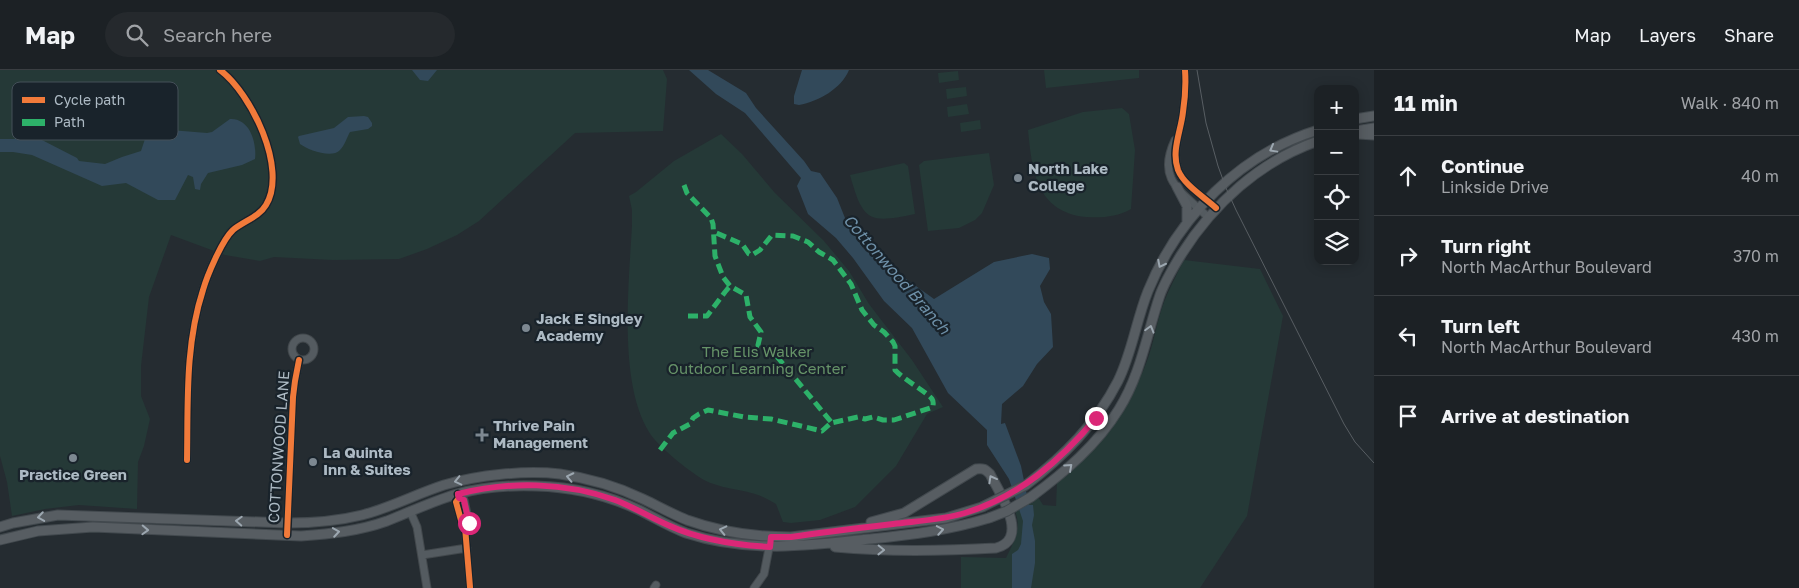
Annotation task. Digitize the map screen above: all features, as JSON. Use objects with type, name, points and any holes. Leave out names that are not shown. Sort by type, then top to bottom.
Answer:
[{"type":"main road","points":[[1359,118],[1374,116]]},
{"type":"main road","points":[[1359,131],[1374,128]]},
{"type":"main road","points":[[0,527],[20,521],[58,515],[287,524],[316,523],[364,515],[444,485],[471,478],[507,474],[560,474],[581,479],[613,487],[642,498],[704,526],[771,537],[791,537],[946,518],[982,507],[1026,485],[1080,438],[1096,418],[1121,373],[1148,292],[1160,263],[1187,223],[1207,200],[1233,175],[1248,164],[1283,143],[1314,131]]},
{"type":"main road","points":[[1359,133],[1374,135]]},
{"type":"main road","points":[[0,540],[38,531],[93,527],[315,535],[356,529],[387,521],[410,511],[480,489],[507,486],[568,488],[592,493],[616,500],[686,533],[739,545],[770,547],[815,545],[937,531],[967,525],[1007,511],[1031,497],[1069,468],[1080,457],[1107,427],[1120,408],[1138,368],[1168,275],[1191,238],[1229,195],[1288,152],[1314,142]]},
{"type":"main road","points":[[1177,187],[1187,206],[1187,223]]},
{"type":"main road","points":[[815,545],[852,549],[917,551],[996,548],[1002,547],[1009,541],[1013,528],[1010,514],[990,474],[981,468],[976,469],[904,513],[846,529]]},
{"type":"main road","points":[[507,474],[507,486]]},
{"type":"street","points":[[187,460],[189,363],[199,303],[215,261],[231,232],[262,211],[268,203],[272,189],[272,172],[268,149],[261,126],[252,106],[239,88],[220,70]]},
{"type":"street","points":[[1185,70],[1183,113],[1176,148],[1178,170],[1216,208]]},
{"type":"street","points":[[1179,133],[1170,150],[1167,164],[1169,176],[1177,187],[1208,217]]},
{"type":"street","name":"COTTONWOOD LANE","points":[[287,535],[294,381],[299,360]]},
{"type":"street","points":[[458,496],[456,502],[462,524],[466,527],[470,588]]},
{"type":"street","points":[[410,511],[417,527],[427,588]]},
{"type":"street","points":[[754,588],[764,574],[771,537]]},
{"type":"street","points":[[422,556],[467,548]]},
{"type":"green space","points":[[0,70],[663,70],[667,79],[663,131],[575,133],[479,221],[457,235],[399,259],[333,260],[274,257],[260,261],[225,255],[171,235],[149,297],[141,366],[141,396],[150,419],[138,462],[137,509],[79,505],[45,509],[12,516],[7,482],[0,456]]},
{"type":"green space","points":[[1044,70],[1139,70],[1139,78],[1046,88]]},
{"type":"green space","points":[[958,71],[959,80],[939,83],[938,73]]},
{"type":"green space","points":[[966,87],[967,96],[947,99],[946,89]]},
{"type":"green space","points":[[967,104],[969,114],[948,117],[947,107]]},
{"type":"green space","points":[[1122,108],[1129,114],[1135,150],[1131,209],[1104,217],[1086,217],[1069,213],[1056,207],[1040,187],[1035,174],[1028,130],[1083,112]]},
{"type":"green space","points":[[980,120],[981,129],[961,132],[960,123]]},
{"type":"green space","name":"The Elis Walker Outdoor Learning Center","points":[[721,134],[742,154],[775,193],[824,241],[849,271],[869,304],[912,360],[943,407],[927,414],[896,466],[855,507],[820,520],[783,522],[776,504],[771,501],[755,494],[723,487],[704,480],[674,458],[653,438],[639,411],[629,360],[628,303],[632,210],[629,196],[674,161]]},
{"type":"green space","points":[[989,153],[994,185],[982,213],[975,220],[959,228],[928,231],[919,165],[924,161]]},
{"type":"green space","points":[[904,163],[908,166],[915,214],[887,219],[870,216],[859,202],[850,175]]},
{"type":"green space","points":[[1184,260],[1260,269],[1283,316],[1247,516],[1200,588],[961,588],[961,557],[1006,558],[1014,540],[1018,524],[1015,511],[1038,497],[1043,505],[1056,506],[1057,483],[1072,471],[1098,443],[1121,412],[1140,379],[1152,346],[1164,302]]},
{"type":"water","points":[[412,70],[437,70],[428,81],[420,80]]},
{"type":"water","name":"Cottonwood Branch","points":[[689,70],[708,70],[746,93],[756,108],[811,171],[820,173],[837,198],[847,223],[863,248],[934,299],[994,262],[1032,254],[1049,258],[1050,269],[1040,286],[1044,302],[1051,314],[1053,347],[1037,364],[1023,386],[1002,404],[1001,424],[1005,423],[1021,466],[1029,505],[1033,505],[1032,525],[1035,541],[1035,563],[1031,588],[1012,588],[1012,554],[1018,550],[1021,544],[1023,521],[1009,479],[987,445],[987,430],[948,393],[912,328],[884,301],[836,238],[808,214],[797,186],[801,178],[745,113],[716,94]]},
{"type":"water","points":[[802,70],[849,70],[841,83],[828,93],[814,101],[799,105],[794,104],[794,96]]},
{"type":"water","points":[[348,117],[368,117],[372,126],[368,129],[350,132],[343,146],[336,153],[320,153],[300,144],[299,136],[334,128]]},
{"type":"water","points":[[230,119],[243,123],[253,139],[255,159],[242,165],[208,173],[201,184],[200,190],[195,189],[193,177],[188,175],[175,200],[158,200],[126,183],[102,186],[32,155],[0,152],[0,139],[42,140],[77,158],[79,161],[105,164],[141,151],[145,140],[178,140],[178,131],[212,132]]},
{"type":"tram line","points":[[1197,70],[1206,123],[1226,188],[1344,424],[1355,442],[1374,463]]},
{"type":"marked path","points":[[684,185],[687,193],[711,218],[715,256],[723,277],[730,286],[746,295],[750,317],[761,332],[758,345],[774,353],[832,423]]},
{"type":"marked path","points":[[660,450],[673,433],[690,424],[693,418],[708,410],[744,417],[771,419],[822,431],[831,423],[858,417],[894,420],[933,407],[933,401],[930,396],[895,370],[895,346],[893,342],[874,325],[862,310],[851,284],[833,260],[819,252],[808,242],[793,236],[772,235],[760,250],[752,255],[749,254],[742,244],[714,232]]},
{"type":"marked path","points":[[688,316],[707,316],[730,286]]},
{"type":"cycle path","points":[[187,460],[190,353],[197,311],[203,290],[215,258],[224,242],[233,230],[263,209],[272,190],[272,172],[263,133],[254,113],[243,96],[232,81],[220,70]]},
{"type":"cycle path","points":[[1185,70],[1184,102],[1176,148],[1176,163],[1185,181],[1216,208]]},
{"type":"cycle path","points":[[287,535],[293,397],[299,360]]},
{"type":"cycle path","points":[[458,494],[459,498],[456,502],[462,524],[465,527],[470,587]]},
{"type":"place","name":"North Lake College","points":[[1018,178]]},
{"type":"place","name":"Jack E Singley Academy","points":[[526,328]]},
{"type":"place","name":"Thrive Pain Management","points":[[482,435]]},
{"type":"place","name":"Practice Green","points":[[73,458]]},
{"type":"place","name":"La Quinta Inn & Suites","points":[[313,462]]},
{"type":"route","points":[[469,523],[464,500],[459,498],[458,494],[480,489],[510,486],[550,486],[592,493],[616,500],[686,533],[739,545],[770,547],[771,537],[791,537],[946,518],[982,507],[1026,485],[1045,471],[1080,438],[1096,418]]}]
